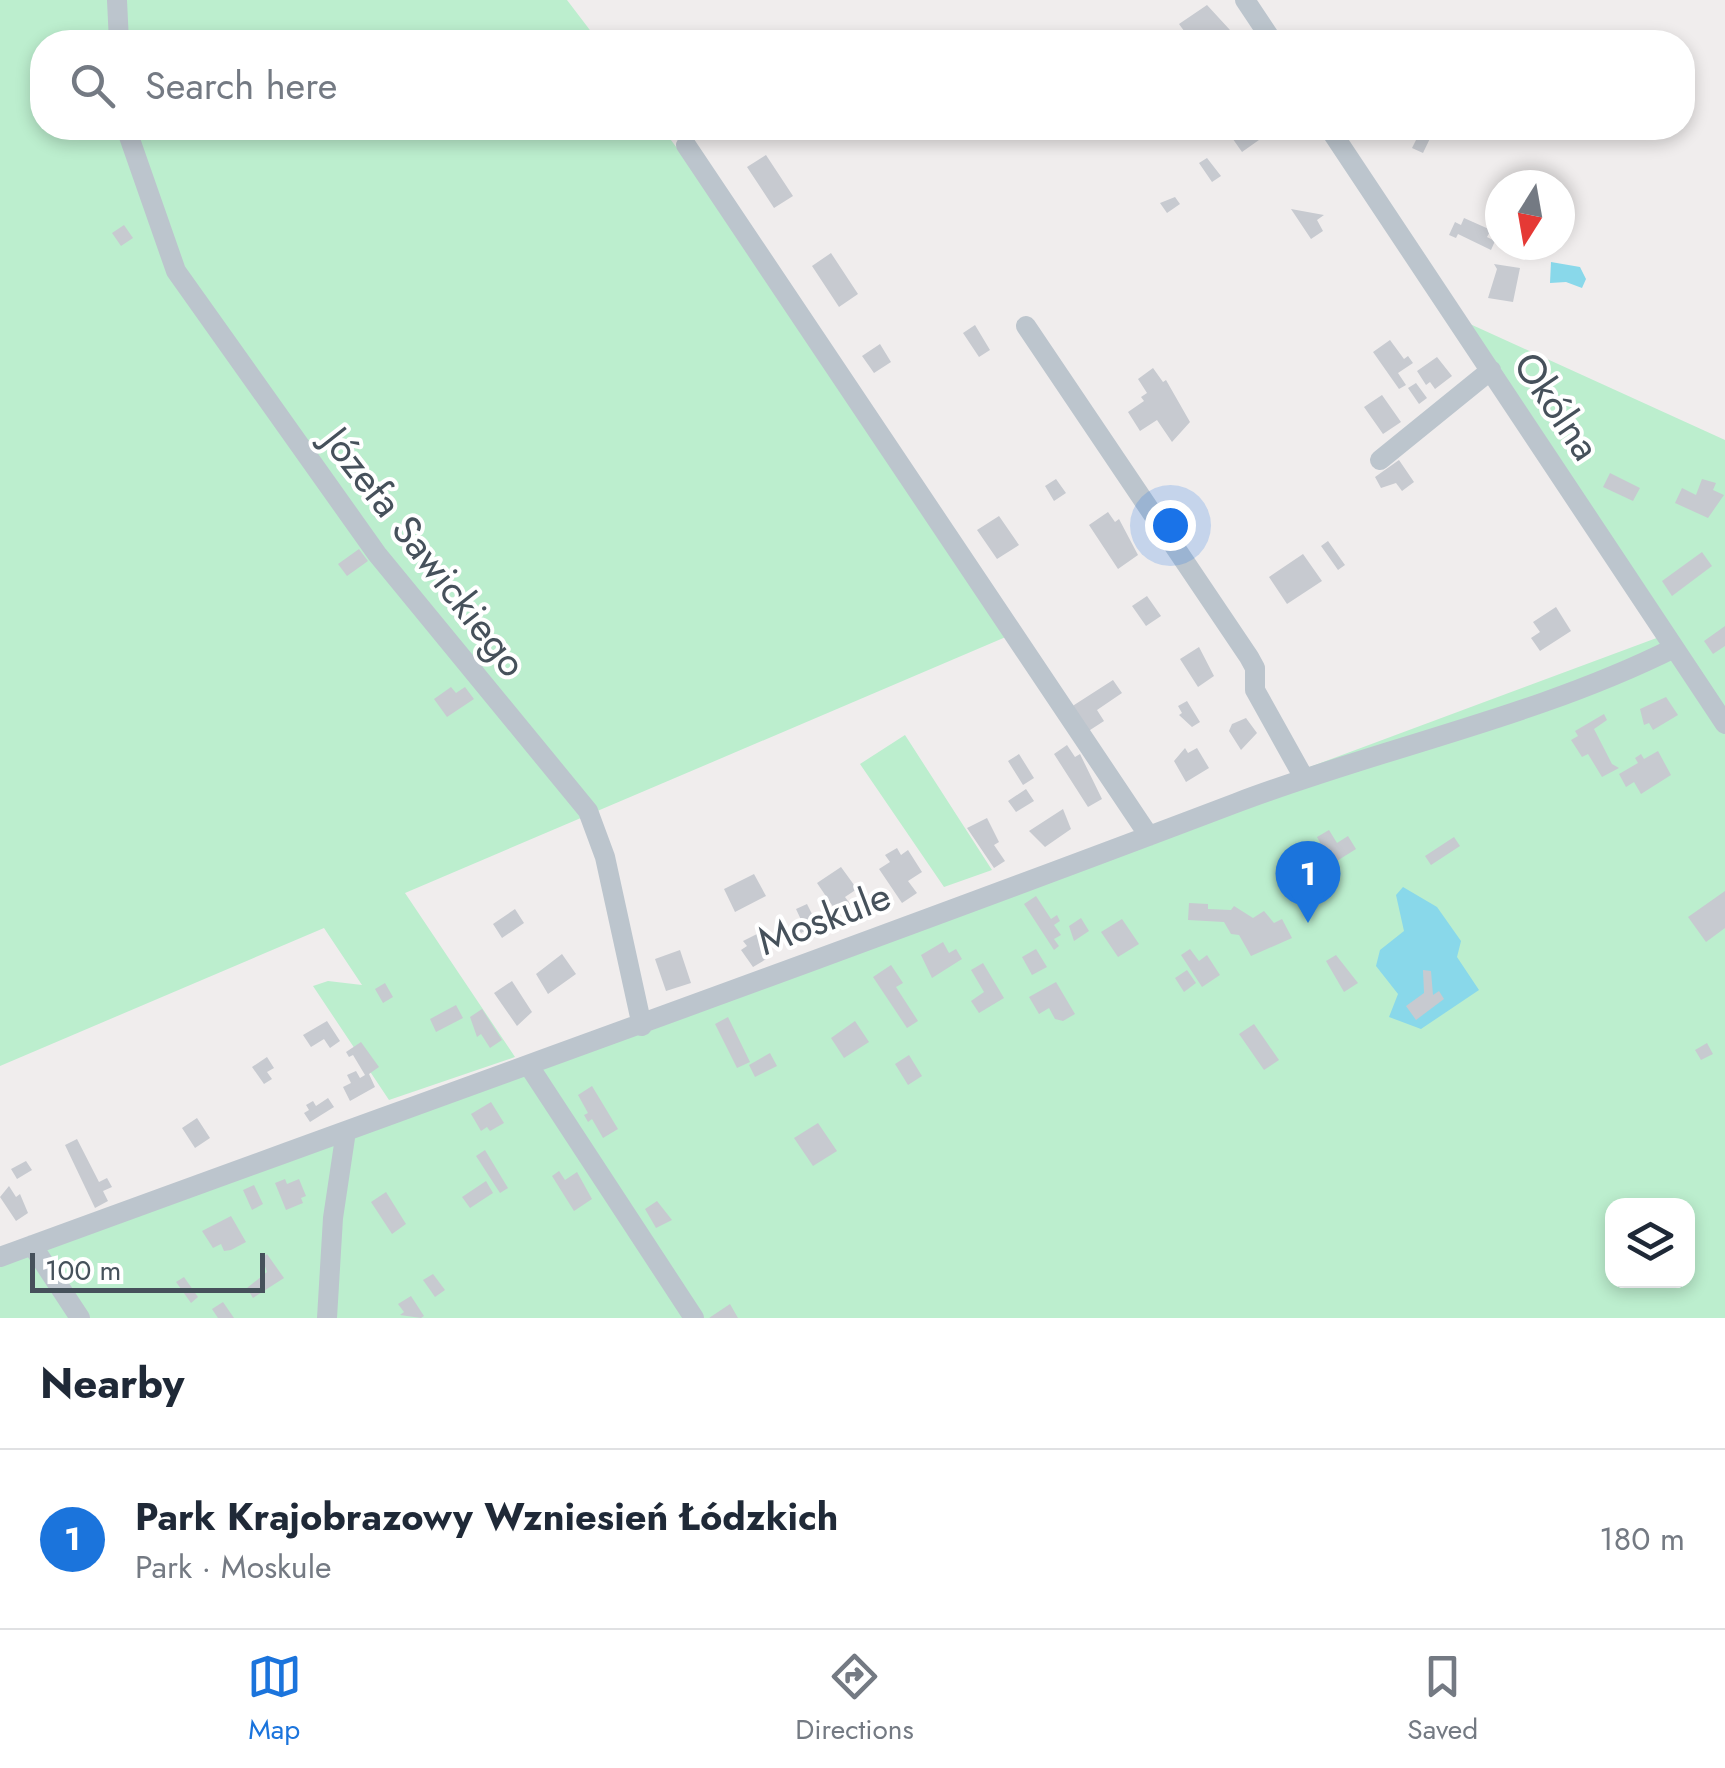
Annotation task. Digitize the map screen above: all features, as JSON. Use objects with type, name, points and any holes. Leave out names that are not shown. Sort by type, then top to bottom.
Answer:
[{"type":"street","points":[[118,0],[118,30]]},
{"type":"street","points":[[1245,0],[1265,30]]},
{"type":"street","name":"Józefa Sawickiego","points":[[130,140],[151,210],[176,271],[378,554],[588,811],[605,857],[642,1026]]},
{"type":"street","name":"Okólna","points":[[1337,140],[1725,724]]},
{"type":"street","points":[[686,145],[1149,836]]},
{"type":"street","points":[[1026,326],[1255,668],[1254,690],[1304,778]]},
{"type":"street","points":[[1380,460],[1490,370]]},
{"type":"street","name":"Moskule","points":[[0,1257],[642,1026],[973,898],[1304,778],[1605,680],[1674,648]]},
{"type":"street","points":[[529,1066],[694,1318]]},
{"type":"street","points":[[327,1318],[333,1218],[346,1131]]},
{"type":"street","points":[[32,1245],[80,1318]]},
{"type":"green space","points":[[0,0],[567,0],[590,30],[30,30],[30,140],[671,140],[871,408],[1020,631],[405,893],[515,1057],[389,1100],[313,986],[328,981],[362,985],[324,928],[0,1066]]},
{"type":"green space","points":[[1448,314],[1725,440],[1725,1318],[0,1318],[0,1254],[1662,636]]},
{"type":"green space","points":[[905,735],[992,870],[944,887],[860,764]]},
{"type":"water","points":[[1551,262],[1580,267],[1586,279],[1582,288],[1566,282],[1550,283]]},
{"type":"water","points":[[1403,887],[1437,907],[1461,941],[1457,957],[1479,990],[1421,1029],[1389,1017],[1398,994],[1376,966],[1380,950],[1404,931],[1396,895]]},
{"type":"building","points":[[1207,5],[1230,30],[1183,30],[1179,24]]},
{"type":"building","points":[[1234,140],[1259,140],[1242,152]]},
{"type":"building","points":[[1416,140],[1429,140],[1423,153],[1412,148]]},
{"type":"building","points":[[766,155],[793,196],[774,208],[747,167]]},
{"type":"building","points":[[1207,158],[1221,176],[1212,182],[1199,163]]},
{"type":"building","points":[[1175,197],[1180,204],[1167,213],[1160,203]]},
{"type":"building","points":[[1291,209],[1324,215],[1317,220],[1323,231],[1311,239]]},
{"type":"building","points":[[1464,218],[1485,227],[1485,247],[1458,234],[1456,238],[1449,235],[1455,222],[1461,225]]},
{"type":"building","points":[[124,225],[133,238],[121,246],[112,233]]},
{"type":"building","points":[[831,253],[858,294],[839,307],[812,266]]},
{"type":"building","points":[[1494,264],[1520,268],[1513,302],[1488,298],[1497,269]]},
{"type":"building","points":[[975,325],[990,350],[979,357],[963,333]]},
{"type":"building","points":[[1390,340],[1404,359],[1408,356],[1413,363],[1398,373],[1406,385],[1399,389],[1373,352]]},
{"type":"building","points":[[880,344],[891,362],[874,373],[862,356]]},
{"type":"building","points":[[1437,357],[1452,376],[1435,389],[1430,382],[1426,385],[1417,371]]},
{"type":"building","points":[[1153,368],[1163,382],[1166,380],[1190,422],[1172,442],[1157,420],[1140,431],[1128,412],[1144,401],[1141,397],[1147,393],[1138,379]]},
{"type":"building","points":[[1416,383],[1427,398],[1419,404],[1408,388]]},
{"type":"building","points":[[1382,395],[1401,422],[1383,434],[1364,407]]},
{"type":"building","points":[[1399,460],[1414,482],[1402,491],[1396,483],[1381,488],[1375,477]]},
{"type":"building","points":[[1610,473],[1640,488],[1633,501],[1603,487]]},
{"type":"building","points":[[1056,479],[1066,493],[1054,501],[1045,486]]},
{"type":"building","points":[[1702,479],[1716,483],[1713,490],[1724,495],[1708,518],[1675,503],[1682,488],[1696,495]]},
{"type":"building","points":[[1108,512],[1115,522],[1119,519],[1138,555],[1118,569],[1089,525]]},
{"type":"building","points":[[999,516],[1019,545],[997,559],[977,530]]},
{"type":"building","points":[[1328,541],[1345,565],[1338,570],[1321,546]]},
{"type":"building","points":[[359,549],[368,561],[347,576],[338,564]]},
{"type":"building","points":[[1702,552],[1712,566],[1672,596],[1662,581]]},
{"type":"building","points":[[1303,554],[1322,581],[1287,604],[1269,577]]},
{"type":"building","points":[[1147,596],[1161,616],[1146,626],[1132,606]]},
{"type":"building","points":[[1556,607],[1571,631],[1540,651],[1531,638],[1540,632],[1533,622]]},
{"type":"building","points":[[1725,626],[1725,646],[1713,654],[1704,641]]},
{"type":"building","points":[[1199,647],[1214,676],[1198,687],[1180,659]]},
{"type":"building","points":[[1113,680],[1122,693],[1097,710],[1104,721],[1087,732],[1071,707]]},
{"type":"building","points":[[451,687],[456,693],[465,687],[474,699],[447,717],[434,699]]},
{"type":"building","points":[[1666,697],[1678,715],[1653,730],[1649,723],[1644,725],[1640,709]]},
{"type":"building","points":[[1187,701],[1200,722],[1192,727],[1179,715],[1182,713],[1178,706]]},
{"type":"building","points":[[1604,714],[1607,720],[1594,729],[1612,764],[1619,768],[1602,777],[1588,754],[1582,757],[1571,740],[1578,736],[1575,731]]},
{"type":"building","points":[[1246,718],[1257,733],[1241,750],[1229,731],[1232,724]]},
{"type":"building","points":[[1067,745],[1075,757],[1080,754],[1102,799],[1088,807],[1054,754]]},
{"type":"building","points":[[1185,748],[1188,753],[1197,748],[1209,768],[1186,782],[1174,761]]},
{"type":"building","points":[[1658,751],[1671,775],[1641,794],[1634,782],[1626,787],[1619,774],[1638,763],[1635,758],[1641,754],[1644,759]]},
{"type":"building","points":[[1019,754],[1034,778],[1023,785],[1008,761]]},
{"type":"building","points":[[1026,789],[1034,801],[1016,812],[1008,801]]},
{"type":"building","points":[[1063,809],[1071,829],[1045,847],[1029,831]]},
{"type":"building","points":[[987,818],[999,842],[994,845],[1005,861],[994,868],[967,828]]},
{"type":"building","points":[[1329,830],[1337,843],[1348,836],[1356,849],[1332,864],[1317,837]]},
{"type":"building","points":[[1454,837],[1460,846],[1431,865],[1425,856]]},
{"type":"building","points":[[897,848],[901,855],[908,850],[922,872],[908,881],[917,893],[902,903],[879,869],[890,862],[885,855]]},
{"type":"building","points":[[841,867],[857,889],[845,897],[851,905],[838,914],[817,883]]},
{"type":"building","points":[[754,874],[766,896],[735,912],[724,889]]},
{"type":"building","points":[[1725,891],[1725,928],[1706,942],[1688,917]]},
{"type":"building","points":[[1036,896],[1051,919],[1057,915],[1060,921],[1054,925],[1061,935],[1054,939],[1059,946],[1054,950],[1024,904]]},
{"type":"building","points":[[1189,903],[1208,904],[1208,909],[1231,910],[1234,906],[1253,918],[1264,911],[1274,923],[1282,919],[1292,938],[1251,956],[1239,935],[1231,934],[1224,922],[1188,920]]},
{"type":"building","points":[[807,904],[817,924],[801,933],[797,927],[803,924],[796,909]]},
{"type":"building","points":[[515,909],[524,923],[502,938],[493,924]]},
{"type":"building","points":[[1081,918],[1089,931],[1074,941],[1069,926]]},
{"type":"building","points":[[1122,919],[1139,944],[1118,957],[1101,932]]},
{"type":"building","points":[[759,933],[773,955],[753,967],[741,950],[747,946],[743,941]]},
{"type":"building","points":[[943,942],[949,953],[956,949],[962,959],[932,978],[921,955]]},
{"type":"building","points":[[1036,949],[1047,967],[1032,975],[1022,957]]},
{"type":"building","points":[[1190,949],[1199,961],[1207,955],[1220,975],[1202,987],[1181,955]]},
{"type":"building","points":[[680,950],[691,983],[666,991],[655,959]]},
{"type":"building","points":[[562,954],[576,974],[548,994],[536,974]]},
{"type":"building","points":[[1336,955],[1358,983],[1344,992],[1326,961]]},
{"type":"building","points":[[983,963],[1004,998],[979,1013],[971,1001],[984,992],[971,970]]},
{"type":"building","points":[[891,965],[903,983],[896,987],[918,1021],[907,1028],[873,977]]},
{"type":"building","points":[[1187,970],[1196,983],[1184,992],[1175,978]]},
{"type":"building","points":[[1423,970],[1431,971],[1433,995],[1439,991],[1444,999],[1416,1020],[1406,1006],[1424,993]]},
{"type":"building","points":[[512,981],[532,1012],[517,1026],[494,993]]},
{"type":"building","points":[[1056,982],[1075,1014],[1063,1021],[1055,1019],[1049,1008],[1039,1014],[1029,997]]},
{"type":"building","points":[[385,983],[393,997],[383,1003],[375,989]]},
{"type":"building","points":[[456,1005],[463,1018],[436,1032],[430,1019]]},
{"type":"building","points":[[482,1009],[502,1040],[490,1048],[481,1034],[477,1037],[470,1017]]},
{"type":"building","points":[[728,1017],[750,1062],[737,1068],[715,1024]]},
{"type":"building","points":[[327,1021],[340,1041],[330,1048],[324,1039],[311,1047],[303,1035]]},
{"type":"building","points":[[855,1021],[869,1042],[844,1058],[831,1038]]},
{"type":"building","points":[[1254,1024],[1279,1060],[1264,1070],[1239,1034]]},
{"type":"building","points":[[361,1042],[379,1067],[369,1074],[375,1087],[350,1101],[343,1087],[351,1083],[347,1075],[356,1071],[360,1078],[365,1075],[353,1055],[349,1057],[346,1052]]},
{"type":"building","points":[[1707,1043],[1713,1054],[1701,1060],[1695,1050]]},
{"type":"building","points":[[770,1053],[777,1066],[755,1077],[749,1065]]},
{"type":"building","points":[[909,1055],[922,1076],[908,1085],[895,1064]]},
{"type":"building","points":[[267,1057],[274,1068],[267,1072],[272,1079],[264,1084],[252,1067]]},
{"type":"building","points":[[592,1086],[618,1129],[603,1138],[592,1119],[588,1122],[584,1115],[588,1113],[578,1095]]},
{"type":"building","points":[[328,1098],[334,1107],[310,1122],[304,1113],[309,1110],[306,1105],[313,1101],[316,1106]]},
{"type":"building","points":[[491,1102],[504,1123],[481,1131],[471,1114]]},
{"type":"building","points":[[197,1118],[210,1138],[195,1148],[182,1128]]},
{"type":"building","points":[[818,1123],[837,1151],[813,1166],[794,1138]]},
{"type":"building","points":[[77,1139],[99,1182],[107,1178],[112,1187],[103,1191],[108,1201],[95,1208],[65,1145]]},
{"type":"building","points":[[485,1150],[508,1188],[500,1193],[476,1156]]},
{"type":"building","points":[[26,1161],[32,1170],[17,1179],[11,1169]]},
{"type":"building","points":[[559,1171],[565,1180],[577,1172],[592,1199],[574,1211],[552,1176]]},
{"type":"building","points":[[285,1179],[287,1184],[299,1179],[306,1196],[301,1198],[303,1203],[286,1210],[275,1183]]},
{"type":"building","points":[[486,1181],[493,1193],[470,1208],[462,1197]]},
{"type":"building","points":[[254,1185],[263,1204],[252,1210],[243,1190]]},
{"type":"building","points":[[9,1186],[16,1197],[20,1194],[28,1213],[16,1221],[0,1197]]},
{"type":"building","points":[[386,1192],[406,1224],[392,1234],[371,1202]]},
{"type":"building","points":[[657,1201],[672,1220],[656,1228],[645,1209]]},
{"type":"building","points":[[231,1216],[246,1242],[231,1250],[224,1251],[221,1244],[213,1248],[202,1231]]},
{"type":"building","points":[[267,1254],[284,1278],[253,1298],[247,1288],[267,1272],[262,1258]]},
{"type":"building","points":[[433,1274],[445,1290],[435,1297],[423,1280]]},
{"type":"building","points":[[184,1277],[198,1297],[191,1303],[176,1282]]},
{"type":"building","points":[[411,1296],[424,1316],[421,1318],[400,1315],[404,1312],[398,1304]]},
{"type":"building","points":[[223,1302],[234,1318],[218,1318],[212,1309]]},
{"type":"building","points":[[730,1304],[738,1318],[709,1318]]},
{"type":"place","name":"Park Krajobrazowy Wzniesień Łódzkich","points":[[1308,923]]}]
